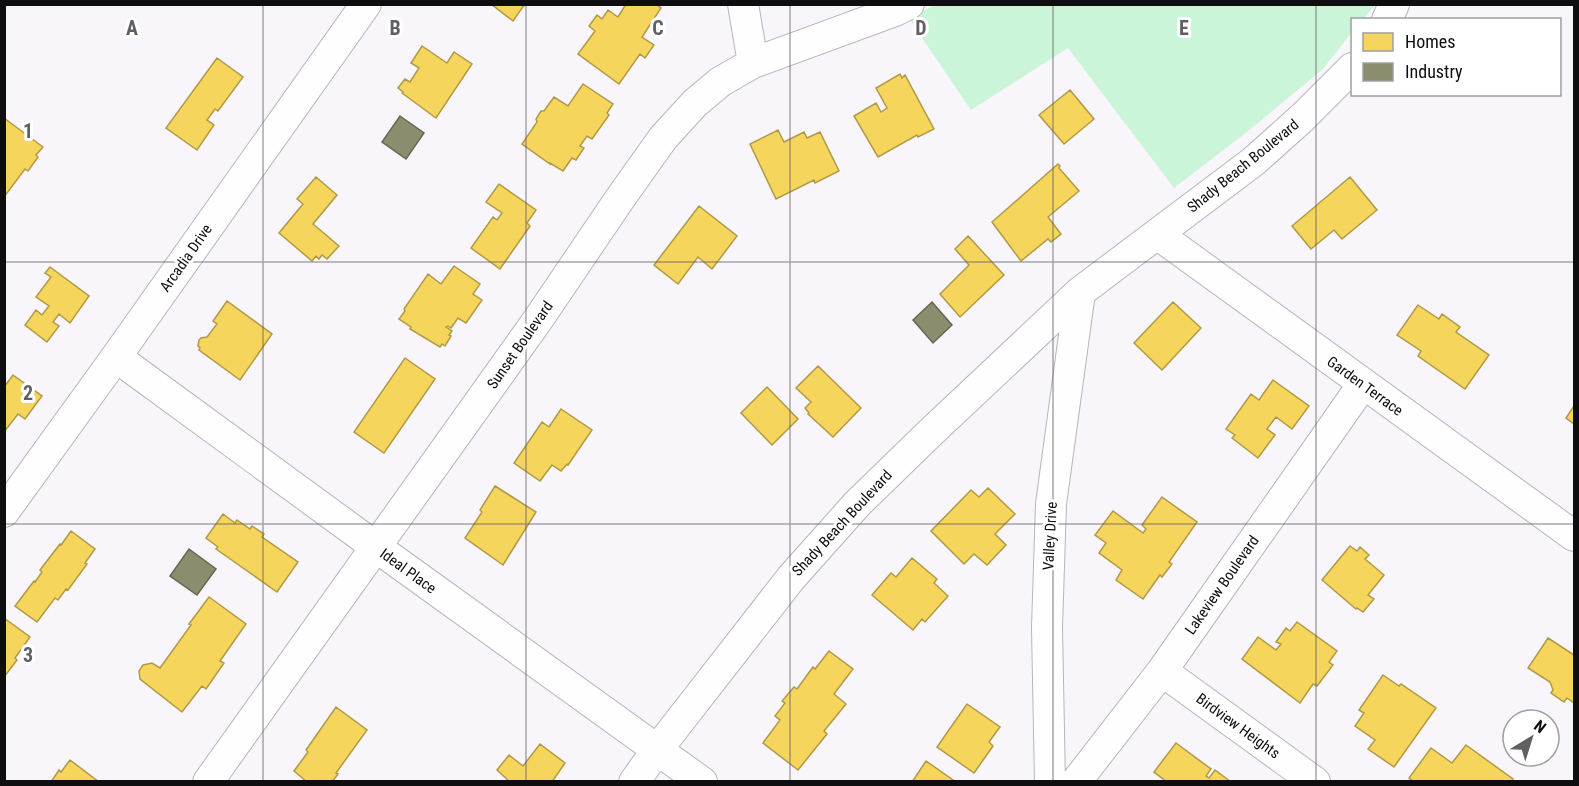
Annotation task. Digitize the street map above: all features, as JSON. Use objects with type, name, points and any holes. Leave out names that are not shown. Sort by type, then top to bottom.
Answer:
[{"type":"street","name":"Arcadia Drive","points":[[4,512],[366,4]]},
{"type":"street","points":[[743,4],[753,63]]},
{"type":"street","name":"Sunset Boulevard","points":[[208,782],[537,321],[663,138],[695,103],[720,82],[753,63],[909,4]]},
{"type":"street","points":[[1388,18],[1394,4]]},
{"type":"street","name":"Shady Beach Boulevard","points":[[634,782],[791,578],[857,504],[1080,292],[1254,161],[1351,70]]},
{"type":"street","name":"Garden Terrace","points":[[1156,234],[1575,536]]},
{"type":"street","name":"Valley Drive","points":[[1050,782],[1047,628],[1051,504],[1080,292]]},
{"type":"street","name":"Ideal Place","points":[[116,357],[376,548],[702,782]]},
{"type":"street","name":"Lakeview Boulevard","points":[[1076,782],[1162,671],[1363,384]]},
{"type":"street","name":"Birdview Heights","points":[[1162,671],[1315,782]]},
{"type":"green space","points":[[936,4],[1375,5],[1364,18],[1351,18],[1351,33],[1323,69],[1174,188],[1068,48],[971,110],[909,19]]},
{"type":"building: Homes","points":[[491,4],[525,4],[513,21]]},
{"type":"building: Homes","points":[[626,4],[656,4],[661,8],[642,37],[654,45],[645,58],[640,54],[619,84],[578,54],[595,31],[589,26],[597,15],[602,19],[608,10],[618,17]]},
{"type":"building: Homes","points":[[422,46],[447,63],[454,52],[472,64],[436,118],[398,88],[405,79],[410,82],[419,68],[411,63]]},
{"type":"building: Homes","points":[[217,58],[243,77],[218,111],[215,109],[207,120],[214,125],[197,150],[166,128]]},
{"type":"building: Homes","points":[[900,74],[902,78],[905,75],[934,129],[918,137],[917,135],[878,157],[854,116],[876,103],[881,112],[887,108],[876,88]]},
{"type":"building: Homes","points":[[583,84],[613,104],[607,113],[609,115],[592,139],[587,136],[580,146],[584,148],[576,160],[572,158],[563,171],[522,144],[537,122],[536,119],[541,111],[544,111],[554,97],[568,106]]},
{"type":"building: Homes","points":[[1070,90],[1094,119],[1064,144],[1039,115]]},
{"type":"building: Homes","points":[[4,118],[43,147],[28,171],[25,169],[4,197]]},
{"type":"building: Homes","points":[[778,130],[784,142],[804,132],[807,138],[820,132],[839,171],[815,183],[814,180],[776,199],[750,144]]},
{"type":"building: Homes","points":[[1058,164],[1079,191],[1048,217],[1061,234],[1051,242],[1048,239],[1021,261],[992,222]]},
{"type":"building: Homes","points":[[316,177],[337,195],[313,224],[339,246],[327,259],[322,255],[319,259],[316,256],[312,261],[279,233],[303,204],[297,199]]},
{"type":"building: Homes","points":[[1350,177],[1377,210],[1342,239],[1334,230],[1311,249],[1292,226]]},
{"type":"building: Homes","points":[[499,184],[536,210],[527,223],[530,226],[500,269],[471,248],[493,217],[497,220],[502,213],[486,202]]},
{"type":"building: Homes","points":[[699,206],[737,236],[712,269],[698,257],[678,284],[654,265]]},
{"type":"building: Homes","points":[[968,236],[1004,275],[960,317],[940,294],[969,265],[955,249]]},
{"type":"building: Homes","points":[[454,266],[480,284],[473,294],[482,300],[466,323],[458,318],[451,328],[446,327],[452,331],[449,335],[451,336],[445,346],[442,344],[440,347],[410,329],[411,327],[399,319],[428,274],[441,284]]},
{"type":"building: Homes","points":[[50,267],[89,296],[70,323],[59,314],[53,322],[59,326],[47,342],[25,325],[36,310],[42,315],[49,306],[36,297],[51,277],[45,273]]},
{"type":"building: Homes","points":[[227,301],[272,334],[240,380],[199,350],[198,346],[199,340],[207,337],[217,324],[213,321]]},
{"type":"building: Homes","points":[[1173,302],[1201,328],[1162,370],[1134,343]]},
{"type":"building: Homes","points":[[1418,305],[1439,319],[1442,314],[1460,327],[1456,332],[1489,355],[1465,389],[1418,356],[1421,351],[1397,335]]},
{"type":"building: Homes","points":[[405,358],[435,379],[384,453],[354,432]]},
{"type":"building: Homes","points":[[818,366],[861,408],[833,437],[808,414],[805,408],[811,402],[796,388]]},
{"type":"building: Homes","points":[[13,375],[42,396],[25,419],[18,414],[4,432],[4,387]]},
{"type":"building: Homes","points":[[1273,380],[1309,406],[1292,429],[1276,417],[1267,429],[1275,435],[1258,458],[1232,438],[1235,435],[1226,429],[1251,394],[1259,400]]},
{"type":"building: Homes","points":[[767,387],[798,419],[772,445],[741,413]]},
{"type":"building: Homes","points":[[1574,406],[1574,424],[1566,418]]},
{"type":"building: Homes","points":[[561,409],[592,430],[568,465],[561,471],[552,465],[540,481],[514,463],[542,422],[549,427]]},
{"type":"building: Homes","points":[[495,486],[536,512],[503,565],[465,538]]},
{"type":"building: Homes","points":[[988,488],[1015,514],[995,534],[1006,545],[987,565],[974,554],[964,564],[931,531],[971,490],[979,497]]},
{"type":"building: Homes","points":[[1162,497],[1197,522],[1169,562],[1172,564],[1162,577],[1160,575],[1143,599],[1116,580],[1122,570],[1099,553],[1106,543],[1095,535],[1113,511],[1143,533],[1146,529],[1142,525]]},
{"type":"building: Homes","points":[[223,514],[235,523],[237,520],[250,529],[252,526],[264,534],[262,537],[298,562],[277,592],[216,549],[218,547],[206,538]]},
{"type":"building: Homes","points":[[71,531],[95,549],[68,590],[66,589],[58,600],[55,598],[37,622],[15,606]]},
{"type":"building: Homes","points":[[1350,546],[1357,551],[1360,547],[1369,555],[1365,559],[1384,575],[1368,595],[1374,599],[1363,612],[1356,609],[1322,580]]},
{"type":"building: Homes","points":[[912,558],[937,579],[934,583],[948,596],[925,622],[922,619],[913,630],[872,595],[891,573],[896,577]]},
{"type":"building: Homes","points":[[209,597],[246,624],[220,661],[224,663],[206,689],[202,686],[182,712],[140,679],[139,671],[143,665],[152,663],[160,668]]},
{"type":"building: Homes","points":[[4,618],[30,637],[4,677]]},
{"type":"building: Homes","points":[[1297,622],[1337,651],[1329,662],[1333,665],[1317,686],[1313,684],[1300,703],[1242,659],[1258,637],[1276,650],[1281,644],[1276,642],[1286,628],[1290,631]]},
{"type":"building: Homes","points":[[1548,638],[1574,655],[1574,703],[1567,698],[1564,702],[1551,693],[1553,690],[1550,682],[1528,668]]},
{"type":"building: Homes","points":[[829,651],[853,669],[834,694],[846,704],[824,731],[827,734],[798,770],[763,743],[780,720],[775,716],[785,703],[782,701],[794,687],[797,689],[813,667],[815,669]]},
{"type":"building: Homes","points":[[1383,675],[1399,686],[1401,684],[1436,708],[1394,767],[1368,749],[1375,740],[1355,726],[1364,713],[1359,710]]},
{"type":"building: Homes","points":[[967,704],[1000,727],[989,742],[993,746],[974,773],[937,747]]},
{"type":"building: Homes","points":[[336,707],[367,730],[332,782],[307,782],[294,771]]},
{"type":"building: Homes","points":[[1176,743],[1211,769],[1206,776],[1209,778],[1215,770],[1231,782],[1167,782],[1154,772]]},
{"type":"building: Homes","points":[[540,744],[565,763],[552,782],[510,782],[497,770],[509,755],[523,766]]},
{"type":"building: Homes","points":[[1466,745],[1513,779],[1511,782],[1414,782],[1409,778],[1431,748],[1452,763]]},
{"type":"building: Homes","points":[[70,760],[99,782],[51,782]]},
{"type":"building: Homes","points":[[926,761],[956,782],[912,782]]},
{"type":"building: Industry","points":[[400,116],[424,133],[406,159],[382,142]]},
{"type":"building: Industry","points":[[932,302],[952,325],[933,343],[913,320]]},
{"type":"building: Industry","points":[[189,549],[216,569],[197,595],[170,576]]}]
